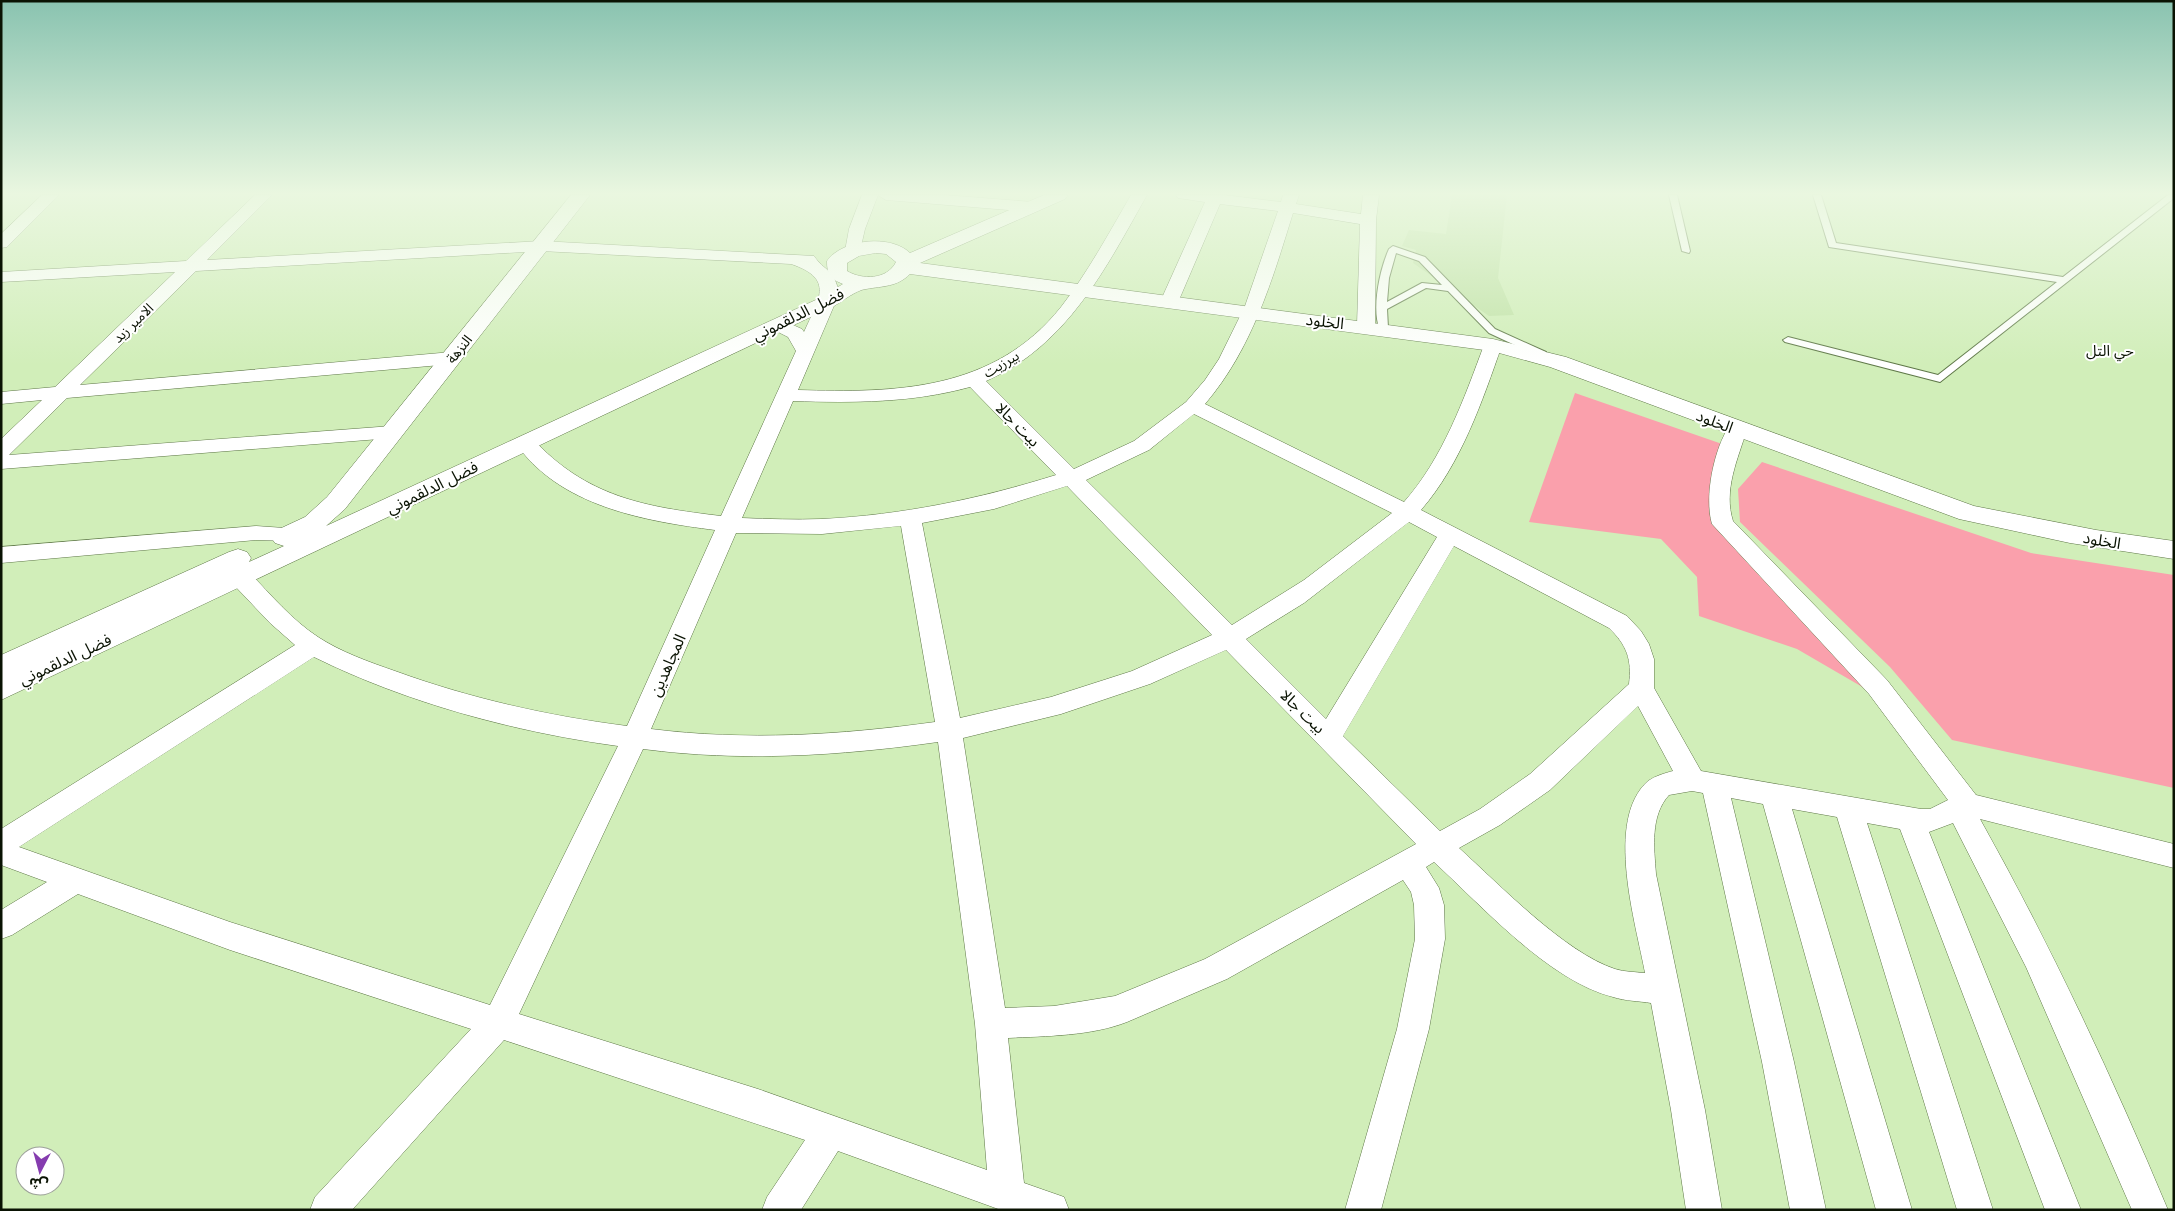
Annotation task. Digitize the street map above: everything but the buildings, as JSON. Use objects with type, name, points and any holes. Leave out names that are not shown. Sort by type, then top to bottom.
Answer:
[{"type":"main road","name":"النزهة","points":[[1,667],[319,520],[336,503],[537,252]]},
{"type":"main road","points":[[859,252],[845,256],[837,272],[842,277],[861,282],[888,279],[900,272],[905,264],[933,252]]},
{"type":"main road","points":[[898,252],[903,256],[905,264]]},
{"type":"main road","name":"الخلود","points":[[905,264],[1253,312],[1377,321],[1493,338],[1737,430],[1968,513],[2038,529],[2127,545],[2174,550]]},
{"type":"main road","name":"فضل الدلقموني","points":[[1,689],[379,513],[525,442],[778,326],[827,302],[861,282]]},
{"type":"main road","points":[[336,503],[335,512],[345,518],[360,518],[379,513]]},
{"type":"street","name":"الامير زيد","points":[[1,451],[205,252]]},
{"type":"street","points":[[1,277],[192,264],[434,252]]},
{"type":"street","points":[[647,252],[792,259],[845,256],[847,252]]},
{"type":"street","name":"بيرزيت","points":[[784,395],[888,397],[974,380],[1002,365],[1042,337],[1066,312],[1083,289],[1105,252]]},
{"type":"street","points":[[1170,300],[1191,252]]},
{"type":"street","points":[[525,442],[538,458],[556,473],[576,486],[601,498],[660,516],[728,525],[835,526],[910,516],[995,501],[1072,478],[1141,446],[1193,406],[1231,356],[1253,312],[1273,252]]},
{"type":"street","points":[[1371,252],[1377,321]]},
{"type":"street","points":[[792,259],[815,266],[826,275],[830,294],[827,302]]},
{"type":"street","name":"المجاهدين","points":[[328,1210],[498,1023],[634,739],[804,349],[827,302]]},
{"type":"street","points":[[778,326],[795,333],[804,349]]},
{"type":"street","points":[[241,578],[278,617],[313,646],[368,671],[459,702],[542,724],[634,739],[732,746],[821,746],[949,730],[1026,714],[1124,683],[1228,638],[1325,577],[1407,512],[1434,476],[1462,422],[1493,338]]},
{"type":"street","points":[[1,398],[452,358]]},
{"type":"street","name":"بيت جالا","points":[[974,380],[1436,846],[1542,941],[1579,967],[1613,983],[1665,991]]},
{"type":"street","points":[[1193,406],[1450,534],[1618,622],[1633,635],[1640,650],[1643,668],[1641,688],[1703,782],[1776,1053],[1808,1210]]},
{"type":"street","points":[[1737,430],[1719,488],[1717,507],[1723,524],[1878,687],[1963,807],[1999,879],[2099,1093],[2150,1210]]},
{"type":"street","points":[[1,462],[392,432]]},
{"type":"street","points":[[910,516],[949,730],[991,1024],[1007,1193]]},
{"type":"street","points":[[1,555],[256,533],[291,534]]},
{"type":"street","points":[[1329,737],[1450,534]]},
{"type":"street","points":[[1,844],[313,646]]},
{"type":"street","points":[[991,1024],[1054,1021],[1086,1017],[1116,1010],[1141,1002],[1216,969],[1490,817],[1540,782],[1641,688]]},
{"type":"street","points":[[1704,1210],[1688,1110],[1641,874],[1639,841],[1643,815],[1650,794],[1665,783],[1680,779],[1848,810],[1910,819],[1932,820],[1963,807],[2174,856]]},
{"type":"street","points":[[1774,795],[1894,1210]]},
{"type":"street","points":[[1848,810],[1975,1210]]},
{"type":"street","points":[[1910,819],[2063,1210]]},
{"type":"street","points":[[1,854],[230,936],[758,1106],[1051,1210]]},
{"type":"street","points":[[1363,1210],[1413,1029],[1430,939],[1431,922],[1424,888],[1408,864]]},
{"type":"street","points":[[1,926],[74,881]]},
{"type":"street","points":[[780,1210],[830,1133]]},
{"type":"lane","points":[[1377,321],[1386,265],[1392,252]]},
{"type":"lane","points":[[1398,252],[1422,259],[1453,290],[1493,338]]},
{"type":"lane","points":[[1870,252],[2064,280]]},
{"type":"lane","points":[[1788,340],[1940,378],[2101,252]]},
{"type":"lane","points":[[1377,321],[1425,285],[1453,290]]},
{"type":"shaded area","points":[[1416,252],[1501,252],[1498,278],[1514,315],[1489,316],[1413,263]]},
{"type":"shaded area","points":[[1575,393],[1725,445],[1723,524],[1883,699],[1797,649],[1699,616],[1697,577],[1661,539],[1529,522]]},
{"type":"shaded area","points":[[1762,462],[2031,553],[2174,575],[2174,788],[1952,740],[1890,667],[1740,522],[1738,489]]},
{"type":"district","name":"حي التل","points":[[2110,351]]}]
